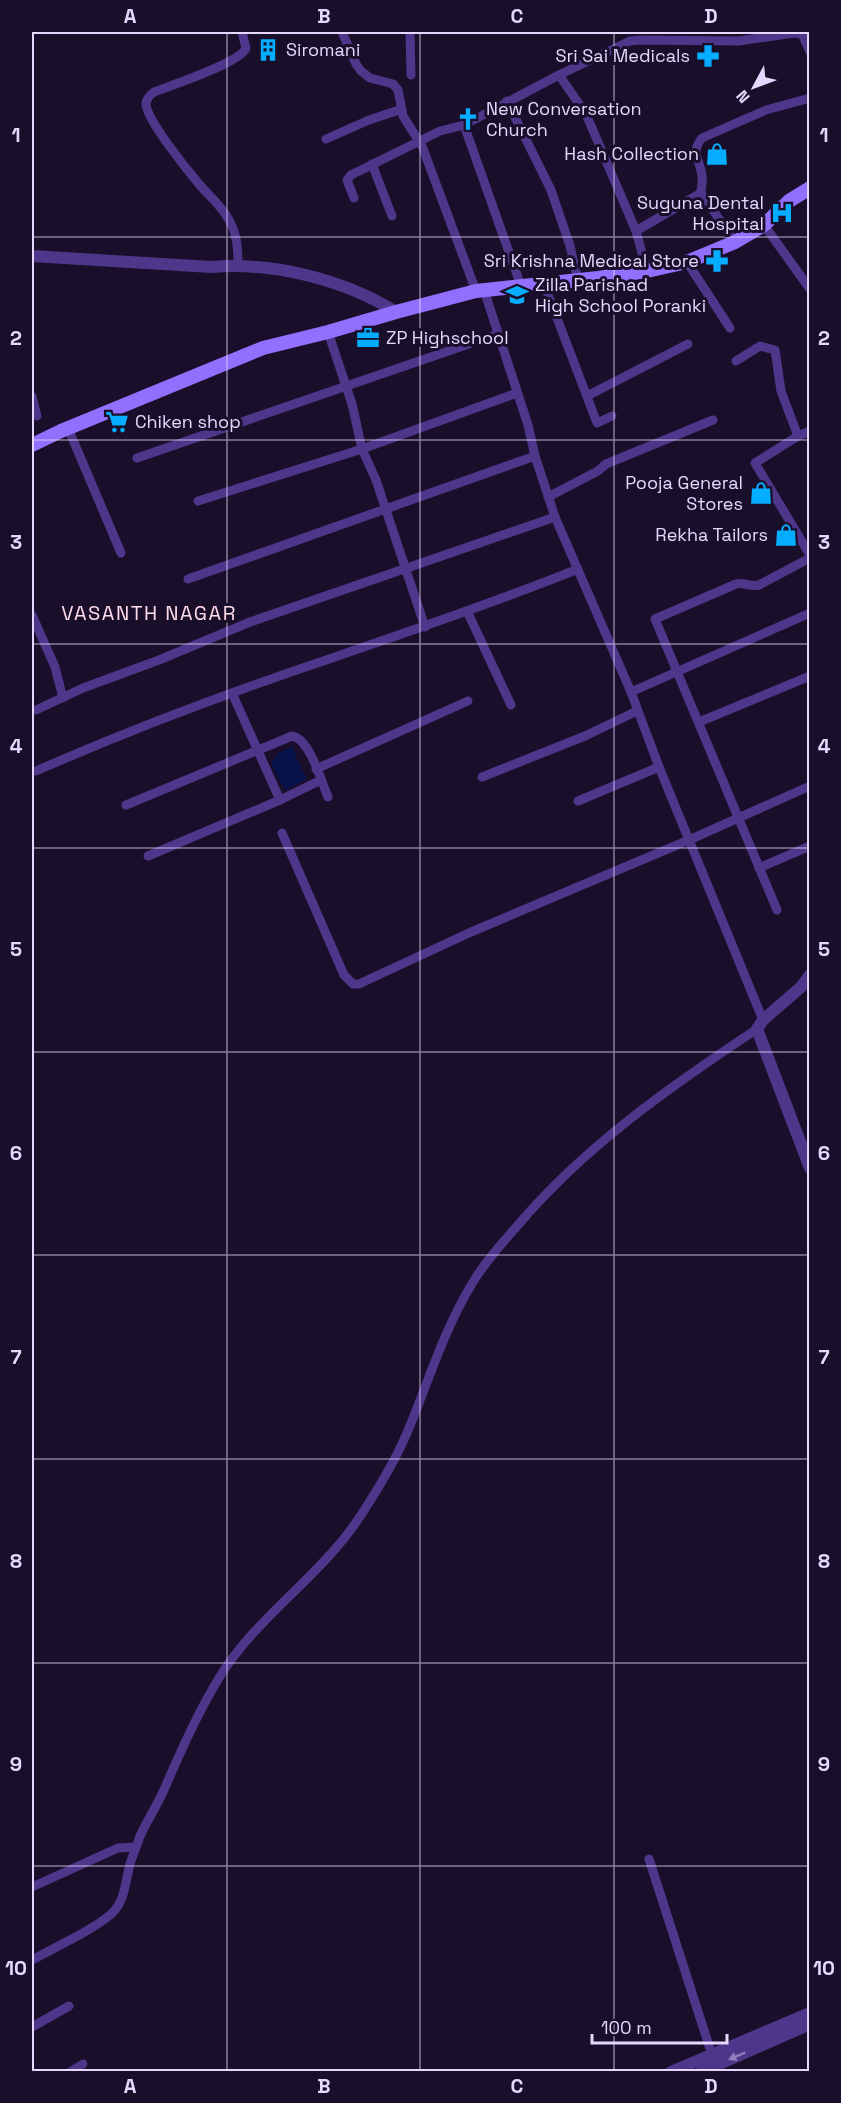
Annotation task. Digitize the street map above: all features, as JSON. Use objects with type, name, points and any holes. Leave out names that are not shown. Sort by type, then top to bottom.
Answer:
[{"type":"main road","points":[[32,445],[263,348],[480,291],[647,271],[687,262],[735,242],[764,225],[789,201],[810,188]]},
{"type":"street","points":[[238,265],[238,242],[230,221],[150,118],[146,102],[154,92],[241,56],[246,48],[242,32]]},
{"type":"street","points":[[342,32],[361,71],[370,78],[395,86],[400,95],[406,124],[422,146],[498,334],[555,517],[631,692],[689,840],[760,1024],[810,1168]]},
{"type":"street","points":[[410,32],[411,75]]},
{"type":"street","points":[[354,198],[348,177],[440,131],[464,125],[620,45],[639,40],[739,41],[799,33],[810,52]]},
{"type":"street","points":[[559,75],[586,114],[636,231],[647,271]]},
{"type":"street","points":[[735,242],[701,193],[702,177],[696,152],[697,145],[702,138],[766,110],[810,98]]},
{"type":"street","points":[[507,101],[551,190],[570,246],[578,280]]},
{"type":"street","points":[[326,139],[369,120],[402,109]]},
{"type":"street","points":[[464,125],[521,286]]},
{"type":"street","points":[[372,164],[392,216]]},
{"type":"street","points":[[636,231],[701,193]]},
{"type":"street","points":[[764,225],[810,289]]},
{"type":"street","points":[[32,256],[211,267],[238,265],[273,267],[310,276],[380,302],[396,312]]},
{"type":"street","points":[[687,262],[730,328]]},
{"type":"street","points":[[544,284],[597,423],[612,416]]},
{"type":"street","points":[[328,332],[346,386],[362,449],[376,480],[425,627]]},
{"type":"street","points":[[137,458],[434,358],[498,334]]},
{"type":"street","points":[[587,396],[688,344]]},
{"type":"street","points":[[736,361],[760,346],[775,350],[781,391],[798,436]]},
{"type":"street","points":[[198,501],[362,449],[517,393]]},
{"type":"street","points":[[32,396],[37,416]]},
{"type":"street","points":[[548,498],[598,471],[606,464],[713,420]]},
{"type":"street","points":[[68,428],[121,553]]},
{"type":"street","points":[[777,910],[655,619],[736,584],[759,585],[810,557],[755,463],[810,431]]},
{"type":"street","points":[[188,579],[535,456]]},
{"type":"street","points":[[36,710],[250,622],[555,517]]},
{"type":"street","points":[[36,771],[232,693],[425,627],[578,569]]},
{"type":"street","points":[[467,611],[511,705]]},
{"type":"street","points":[[631,692],[810,613]]},
{"type":"street","points":[[32,615],[55,667],[63,698]]},
{"type":"street","points":[[699,722],[810,676]]},
{"type":"street","points":[[232,693],[280,800]]},
{"type":"street","points":[[316,769],[468,701]]},
{"type":"street","points":[[482,777],[585,736],[637,711]]},
{"type":"street","points":[[126,805],[292,736],[298,737],[307,747],[328,797]]},
{"type":"street","points":[[578,801],[659,767]]},
{"type":"street","points":[[148,856],[280,800],[321,780]]},
{"type":"street","points":[[282,833],[344,975],[353,984],[370,979],[471,932],[810,786]]},
{"type":"street","points":[[759,868],[810,846]]},
{"type":"street","points":[[32,1960],[84,1932],[114,1912],[123,1893],[136,1847],[190,1730],[223,1671],[264,1622],[327,1561],[354,1526],[382,1482],[407,1434],[452,1321],[473,1282],[495,1251],[534,1206],[624,1122],[760,1024],[790,998],[810,975]]},
{"type":"street","points":[[32,1887],[118,1848],[136,1847]]},
{"type":"street","points":[[649,1859],[712,2055]]},
{"type":"street","points":[[32,2027],[69,2006]]},
{"type":"street","points":[[671,2072],[810,2013]]},
{"type":"street","points":[[701,2072],[810,2024]]},
{"type":"street","points":[[70,2072],[83,2064]]},
{"type":"shaded area","points":[[293,746],[307,779],[285,790],[271,764],[278,753]]},
{"type":"place","name":"Siromani","points":[[268,50]]},
{"type":"place","name":"Sri Sai Medicals","points":[[708,56]]},
{"type":"place","name":"New Conversation Church","points":[[468,119]]},
{"type":"place","name":"Hash Collection","points":[[717,154]]},
{"type":"place","name":"Suguna Dental Hospital","points":[[782,213]]},
{"type":"place","name":"Sri Krishna Medical Store","points":[[717,261]]},
{"type":"place","name":"Zilla Parishad High School Poranki","points":[[517,295]]},
{"type":"place","name":"ZP Highschool","points":[[368,338]]},
{"type":"place","name":"Chiken shop","points":[[117,422]]},
{"type":"place","name":"Pooja General Stores","points":[[761,493]]},
{"type":"place","name":"Rekha Tailors","points":[[786,535]]},
{"type":"district","name":"VASANTH NAGAR","points":[[149,613]]}]
